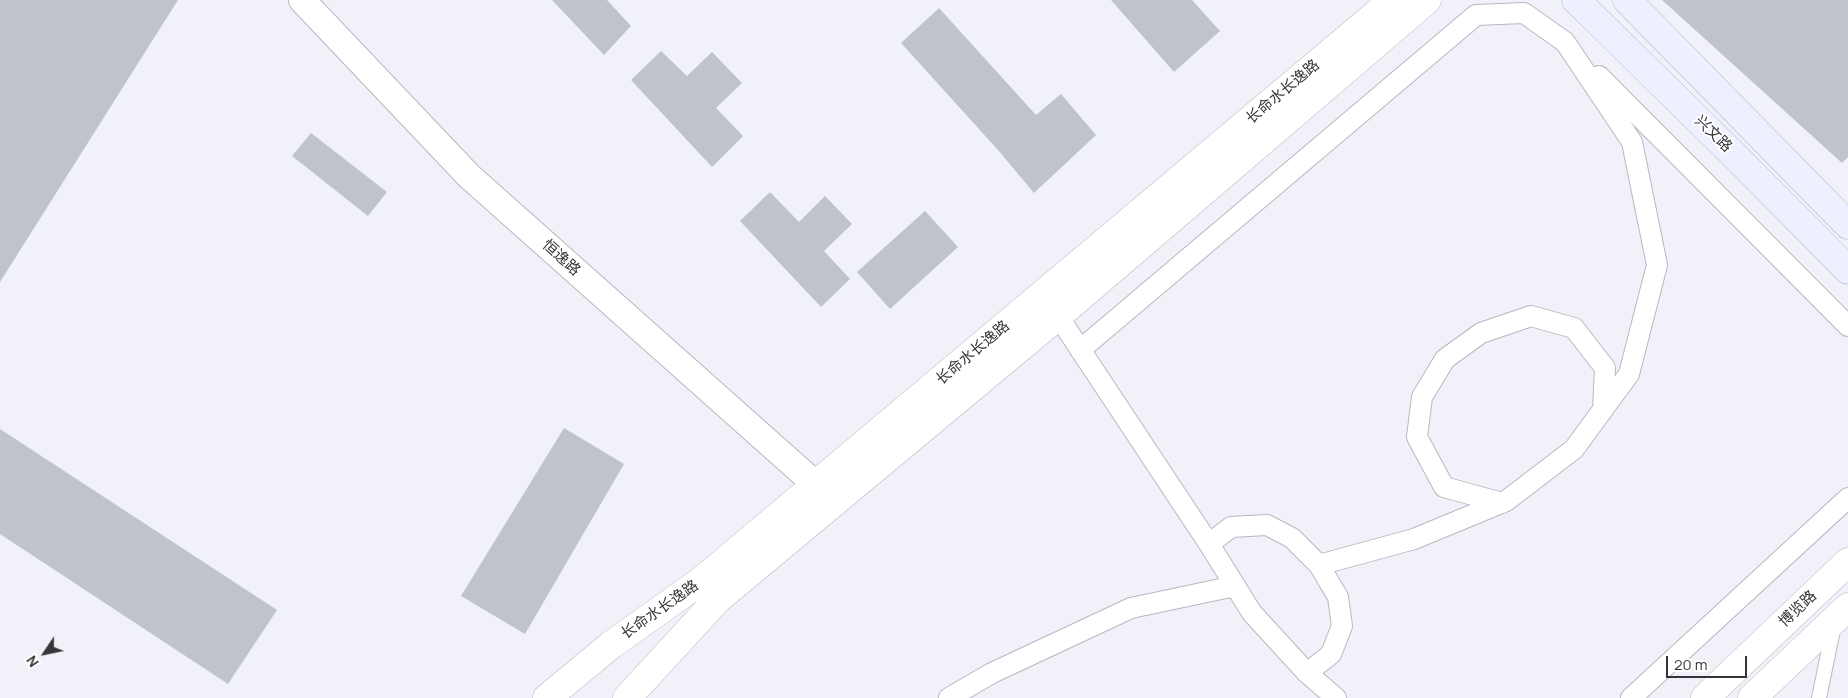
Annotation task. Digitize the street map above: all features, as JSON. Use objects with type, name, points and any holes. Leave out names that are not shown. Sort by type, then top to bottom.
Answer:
[{"type":"main road","name":"兴文路","points":[[1576,0],[1848,270]]},
{"type":"main road","points":[[1627,0],[1848,226]]},
{"type":"street","name":"恒逸路","points":[[302,0],[469,176],[825,493]]},
{"type":"street","name":"长命水长逸路","points":[[627,698],[718,599],[825,493],[1394,0]]},
{"type":"street","name":"长命水长逸路","points":[[547,698],[611,645],[825,493],[1058,316],[1427,0]]},
{"type":"street","points":[[1080,350],[1476,15],[1524,13],[1565,42],[1848,326]]},
{"type":"street","points":[[1319,565],[1414,539],[1506,501],[1574,449],[1629,374],[1657,265],[1632,142],[1565,42]]},
{"type":"street","points":[[1058,316],[1210,544],[1252,613],[1307,673],[1336,698]]},
{"type":"street","points":[[1502,502],[1444,487],[1418,437],[1422,397],[1445,359],[1481,332],[1531,316],[1574,328],[1605,368],[1603,410]]},
{"type":"street","points":[[1630,698],[1848,498]]},
{"type":"street","points":[[1210,544],[1232,527],[1267,525],[1292,538],[1319,565],[1338,597],[1342,626],[1331,654],[1307,673]]},
{"type":"street","name":"博览路","points":[[1705,698],[1848,562]]},
{"type":"street","points":[[949,698],[992,673],[1131,608],[1235,586]]},
{"type":"street","points":[[1752,698],[1842,613]]},
{"type":"lane","points":[[1819,698],[1842,613]]},
{"type":"building","points":[[0,0],[178,0],[0,282]]},
{"type":"building","points":[[552,0],[607,0],[631,26],[604,55]]},
{"type":"building","points":[[1111,0],[1192,0],[1220,31],[1174,72]]},
{"type":"building","points":[[1662,0],[1848,0],[1848,157],[1842,163]]},
{"type":"building","points":[[939,8],[1036,115],[1061,94],[1096,135],[1034,193],[998,150],[901,43]]},
{"type":"building","points":[[661,51],[687,76],[712,52],[742,83],[716,108],[743,136],[712,167],[631,80]]},
{"type":"building","points":[[311,133],[387,192],[368,216],[292,156]]},
{"type":"building","points":[[770,192],[799,222],[825,196],[852,224],[824,251],[850,279],[821,307],[740,221]]},
{"type":"building","points":[[925,211],[958,247],[890,309],[857,272]]},
{"type":"building","points":[[564,428],[624,464],[525,634],[461,596]]},
{"type":"building","points":[[0,429],[277,610],[228,684],[0,534]]}]
